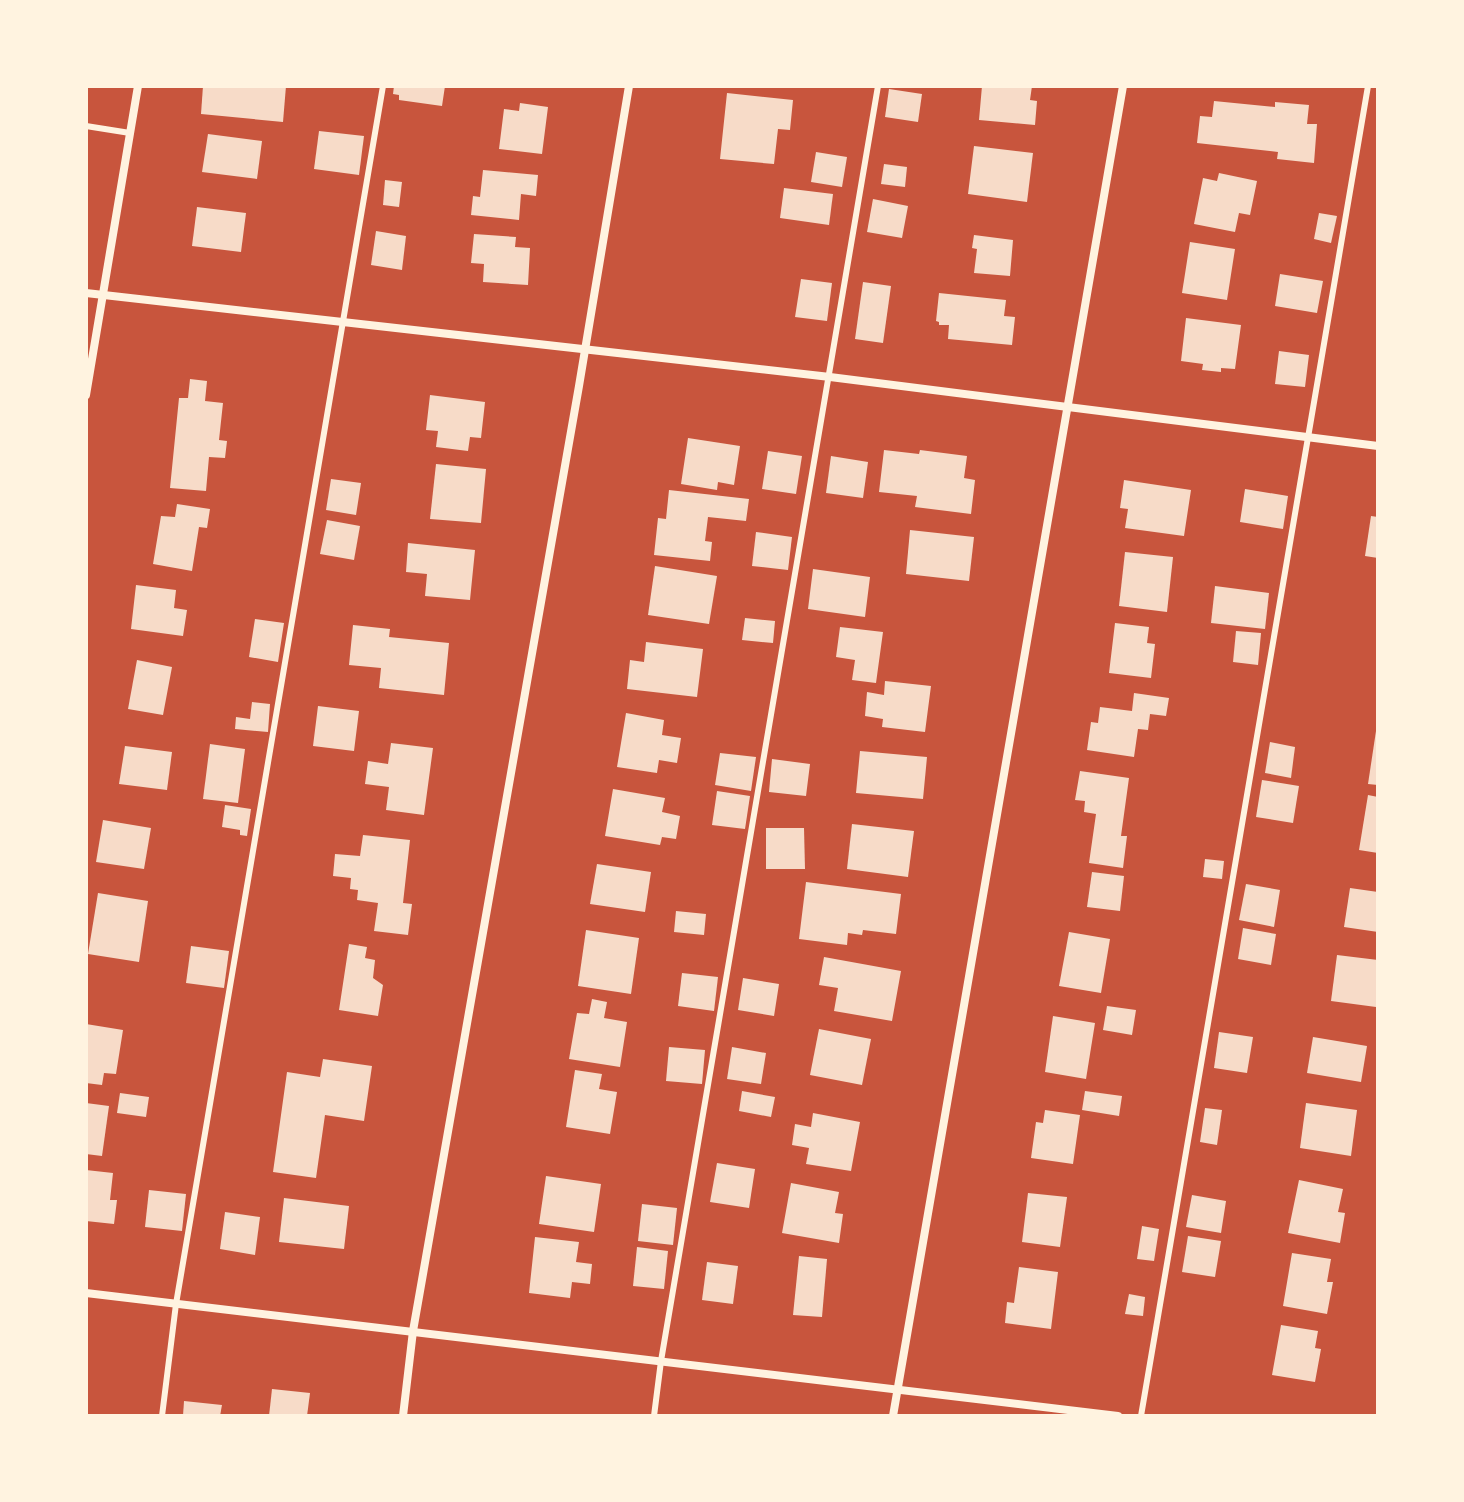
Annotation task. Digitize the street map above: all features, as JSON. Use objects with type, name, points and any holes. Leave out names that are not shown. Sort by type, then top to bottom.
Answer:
[{"type":"street","points":[[86,395],[138,86]]},
{"type":"street","points":[[403,1416],[413,1331],[629,86]]},
{"type":"street","points":[[893,1416],[1123,86]]},
{"type":"street","points":[[86,293],[830,377],[1378,446]]},
{"type":"street","points":[[86,1293],[1118,1416]]},
{"type":"lane","points":[[162,1416],[176,1304],[383,86]]},
{"type":"lane","points":[[654,1416],[878,86]]},
{"type":"lane","points":[[1141,1416],[1368,86]]},
{"type":"lane","points":[[86,126],[130,133]]},
{"type":"building","points":[[203,86],[286,86],[283,122],[201,114]]},
{"type":"building","points":[[394,86],[445,86],[442,106],[399,100],[399,95],[393,94]]},
{"type":"building","points":[[982,86],[1032,86],[1030,100],[1037,101],[1035,125],[979,120]]},
{"type":"building","points":[[889,89],[922,94],[918,122],[885,117]]},
{"type":"building","points":[[727,93],[793,100],[790,130],[778,129],[774,164],[720,159]]},
{"type":"building","points":[[1214,101],[1275,107],[1275,102],[1309,105],[1307,124],[1317,124],[1314,163],[1277,159],[1278,152],[1197,143],[1200,116],[1212,117]]},
{"type":"building","points":[[520,103],[548,107],[542,154],[499,149],[504,109],[519,111]]},
{"type":"building","points":[[319,131],[364,136],[359,175],[314,169]]},
{"type":"building","points":[[208,134],[262,141],[257,179],[202,172]]},
{"type":"building","points":[[974,146],[1033,153],[1027,202],[968,194]]},
{"type":"building","points":[[816,152],[847,157],[842,187],[811,182]]},
{"type":"building","points":[[884,164],[907,167],[905,187],[881,184]]},
{"type":"building","points":[[483,170],[538,175],[536,196],[521,194],[519,220],[471,215],[473,196],[480,197]]},
{"type":"building","points":[[1219,173],[1257,181],[1250,215],[1239,213],[1235,232],[1194,224],[1203,178],[1217,181]]},
{"type":"building","points":[[385,180],[402,182],[399,207],[383,205]]},
{"type":"building","points":[[784,188],[833,194],[829,225],[780,218]]},
{"type":"building","points":[[873,199],[908,206],[902,238],[867,232]]},
{"type":"building","points":[[197,207],[246,213],[241,252],[192,246]]},
{"type":"building","points":[[1319,213],[1337,216],[1331,243],[1314,239]]},
{"type":"building","points":[[376,231],[406,236],[402,270],[371,265]]},
{"type":"building","points":[[474,234],[516,237],[515,247],[530,248],[528,285],[483,282],[484,264],[471,263]]},
{"type":"building","points":[[974,235],[1013,240],[1010,276],[974,273],[977,249],[972,248]]},
{"type":"building","points":[[1190,242],[1235,249],[1227,300],[1182,293]]},
{"type":"building","points":[[1280,274],[1323,281],[1317,313],[1275,306]]},
{"type":"building","points":[[801,279],[832,283],[827,321],[795,317]]},
{"type":"building","points":[[863,282],[891,286],[883,343],[855,339]]},
{"type":"building","points":[[939,293],[1006,300],[1004,316],[1015,317],[1012,345],[948,339],[949,325],[939,325],[936,321]]},
{"type":"building","points":[[1186,318],[1241,325],[1235,369],[1221,368],[1221,372],[1202,370],[1203,364],[1181,361]]},
{"type":"building","points":[[1279,351],[1309,355],[1305,387],[1275,384]]},
{"type":"building","points":[[190,379],[207,381],[205,401],[223,403],[219,440],[227,441],[225,458],[209,457],[206,491],[170,488],[179,398],[188,398]]},
{"type":"building","points":[[430,395],[485,402],[481,438],[470,437],[468,451],[436,447],[438,431],[426,430]]},
{"type":"building","points":[[688,438],[740,446],[734,485],[718,482],[717,490],[681,484]]},
{"type":"building","points":[[884,450],[919,454],[920,450],[967,456],[964,478],[975,480],[971,514],[915,507],[917,496],[879,492]]},
{"type":"building","points":[[768,451],[802,456],[796,494],[762,489]]},
{"type":"building","points":[[831,456],[868,462],[863,498],[826,493]]},
{"type":"building","points":[[436,464],[486,469],[481,523],[430,519]]},
{"type":"building","points":[[331,479],[361,483],[356,515],[326,510]]},
{"type":"building","points":[[1124,480],[1191,490],[1184,536],[1125,528],[1128,509],[1120,508]]},
{"type":"building","points":[[1245,489],[1288,496],[1283,529],[1240,522]]},
{"type":"building","points":[[669,490],[749,499],[746,521],[708,517],[705,541],[712,542],[710,561],[654,555],[658,518],[666,519]]},
{"type":"building","points":[[177,504],[210,509],[207,528],[199,527],[192,571],[153,564],[161,516],[175,517]]},
{"type":"building","points":[[1371,516],[1378,517],[1378,558],[1365,556]]},
{"type":"building","points":[[327,520],[360,526],[354,560],[320,554]]},
{"type":"building","points":[[910,530],[974,537],[969,581],[906,574]]},
{"type":"building","points":[[756,532],[792,537],[788,570],[752,566]]},
{"type":"building","points":[[408,543],[475,550],[470,600],[425,596],[427,574],[406,572]]},
{"type":"building","points":[[1125,552],[1173,557],[1167,612],[1119,606]]},
{"type":"building","points":[[655,566],[717,576],[709,624],[648,615]]},
{"type":"building","points":[[813,569],[870,577],[865,617],[808,609]]},
{"type":"building","points":[[136,585],[176,590],[174,608],[187,610],[183,636],[131,629]]},
{"type":"building","points":[[1215,586],[1269,593],[1265,629],[1211,623]]},
{"type":"building","points":[[745,618],[775,621],[773,643],[742,640]]},
{"type":"building","points":[[255,619],[284,623],[278,662],[249,657]]},
{"type":"building","points":[[1115,623],[1149,627],[1147,643],[1155,644],[1151,678],[1109,673]]},
{"type":"building","points":[[353,625],[390,629],[389,637],[449,643],[444,695],[379,688],[381,668],[349,665]]},
{"type":"building","points":[[840,627],[883,632],[876,683],[852,680],[855,660],[836,657]]},
{"type":"building","points":[[1236,631],[1261,633],[1258,665],[1233,662]]},
{"type":"building","points":[[646,642],[703,649],[697,697],[627,689],[630,660],[644,662]]},
{"type":"building","points":[[137,660],[172,667],[163,715],[128,709]]},
{"type":"building","points":[[885,681],[931,686],[925,732],[882,727],[883,719],[865,716],[867,692],[884,695]]},
{"type":"building","points":[[1134,693],[1169,698],[1166,716],[1150,714],[1148,730],[1138,729],[1134,757],[1087,750],[1091,722],[1098,723],[1100,707],[1132,711]]},
{"type":"building","points":[[252,702],[270,704],[268,732],[235,729],[236,717],[250,719]]},
{"type":"building","points":[[318,706],[359,711],[354,751],[313,746]]},
{"type":"building","points":[[626,713],[664,720],[662,735],[681,738],[677,763],[659,760],[657,773],[617,767]]},
{"type":"building","points":[[1378,731],[1378,785],[1368,784]]},
{"type":"building","points":[[1270,742],[1295,747],[1291,778],[1265,773]]},
{"type":"building","points":[[391,743],[433,748],[424,815],[386,810],[389,787],[365,784],[368,761],[388,764]]},
{"type":"building","points":[[210,744],[245,749],[238,803],[203,799]]},
{"type":"building","points":[[125,746],[172,752],[167,790],[119,784]]},
{"type":"building","points":[[860,751],[927,757],[923,799],[856,793]]},
{"type":"building","points":[[720,753],[756,757],[751,791],[715,785]]},
{"type":"building","points":[[772,759],[810,764],[806,796],[769,792]]},
{"type":"building","points":[[1080,771],[1129,778],[1121,836],[1127,836],[1123,868],[1089,863],[1096,814],[1084,812],[1085,801],[1075,800]]},
{"type":"building","points":[[1262,780],[1299,786],[1293,823],[1256,817]]},
{"type":"building","points":[[613,789],[665,798],[662,812],[680,816],[676,839],[662,837],[660,845],[605,836]]},
{"type":"building","points":[[717,791],[750,796],[745,829],[712,825]]},
{"type":"building","points":[[1368,795],[1378,797],[1378,853],[1359,850]]},
{"type":"building","points":[[225,805],[251,809],[247,836],[240,835],[240,830],[222,827]]},
{"type":"building","points":[[103,820],[151,828],[144,869],[96,862]]},
{"type":"building","points":[[852,824],[914,831],[908,877],[847,869]]},
{"type":"building","points":[[766,828],[804,828],[805,869],[766,869]]},
{"type":"building","points":[[363,835],[410,840],[403,903],[412,904],[408,935],[374,931],[378,903],[357,900],[358,890],[350,889],[351,878],[333,876],[335,854],[360,856]]},
{"type":"building","points":[[1205,859],[1224,861],[1222,879],[1203,877]]},
{"type":"building","points":[[597,864],[651,872],[645,912],[590,904]]},
{"type":"building","points":[[1092,872],[1124,876],[1120,911],[1087,907]]},
{"type":"building","points":[[806,882],[901,894],[896,934],[863,930],[862,935],[848,933],[847,945],[799,939]]},
{"type":"building","points":[[1246,884],[1280,890],[1274,927],[1239,920]]},
{"type":"building","points":[[1350,888],[1378,892],[1378,932],[1344,927]]},
{"type":"building","points":[[98,893],[148,901],[139,962],[88,954]]},
{"type":"building","points":[[676,911],[706,914],[704,935],[674,932]]},
{"type":"building","points":[[1243,928],[1276,934],[1271,965],[1238,959]]},
{"type":"building","points":[[586,930],[639,938],[631,994],[578,986]]},
{"type":"building","points":[[1069,932],[1110,939],[1101,993],[1059,986]]},
{"type":"building","points":[[349,944],[367,947],[365,958],[375,960],[373,978],[383,985],[378,1016],[339,1010]]},
{"type":"building","points":[[191,946],[229,951],[224,988],[186,983]]},
{"type":"building","points":[[1337,955],[1378,960],[1376,1007],[1331,1001]]},
{"type":"building","points":[[824,957],[901,971],[892,1021],[834,1011],[838,988],[819,985]]},
{"type":"building","points":[[682,973],[718,977],[714,1011],[678,1006]]},
{"type":"building","points":[[743,978],[779,984],[774,1016],[738,1010]]},
{"type":"building","points":[[592,999],[607,1002],[604,1018],[627,1022],[620,1067],[569,1059],[577,1013],[589,1014]]},
{"type":"building","points":[[1107,1006],[1136,1010],[1132,1035],[1103,1030]]},
{"type":"building","points":[[1053,1016],[1095,1023],[1086,1079],[1045,1072]]},
{"type":"building","points":[[86,1024],[123,1030],[116,1074],[104,1073],[102,1085],[86,1083]]},
{"type":"building","points":[[819,1029],[871,1039],[862,1085],[810,1075]]},
{"type":"building","points":[[1219,1032],[1253,1037],[1247,1073],[1214,1068]]},
{"type":"building","points":[[1313,1037],[1367,1046],[1361,1082],[1307,1073]]},
{"type":"building","points":[[669,1047],[705,1050],[702,1084],[666,1081]]},
{"type":"building","points":[[732,1047],[766,1053],[761,1084],[727,1079]]},
{"type":"building","points":[[323,1059],[372,1066],[364,1121],[325,1115],[316,1178],[273,1172],[287,1072],[320,1077]]},
{"type":"building","points":[[575,1070],[602,1074],[599,1089],[617,1092],[610,1134],[566,1127]]},
{"type":"building","points":[[742,1091],[775,1097],[771,1117],[739,1111]]},
{"type":"building","points":[[1085,1091],[1122,1096],[1119,1116],[1082,1110]]},
{"type":"building","points":[[120,1093],[149,1097],[146,1117],[117,1113]]},
{"type":"building","points":[[86,1103],[109,1106],[102,1156],[86,1154]]},
{"type":"building","points":[[1306,1103],[1357,1110],[1351,1156],[1300,1148]]},
{"type":"building","points":[[1205,1108],[1222,1110],[1217,1145],[1200,1142]]},
{"type":"building","points":[[1045,1110],[1080,1115],[1073,1164],[1031,1158],[1036,1122],[1043,1123]]},
{"type":"building","points":[[813,1113],[860,1122],[851,1171],[806,1164],[809,1148],[792,1145],[795,1124],[811,1127]]},
{"type":"building","points":[[717,1163],[755,1169],[749,1208],[710,1202]]},
{"type":"building","points":[[86,1170],[113,1173],[110,1200],[117,1200],[114,1224],[86,1221]]},
{"type":"building","points":[[546,1176],[601,1184],[594,1232],[539,1224]]},
{"type":"building","points":[[1299,1180],[1343,1189],[1338,1212],[1345,1213],[1340,1243],[1288,1233]]},
{"type":"building","points":[[791,1183],[839,1192],[835,1213],[843,1214],[839,1243],[782,1233]]},
{"type":"building","points":[[149,1190],[186,1194],[182,1231],[145,1227]]},
{"type":"building","points":[[1028,1193],[1067,1197],[1060,1247],[1022,1242]]},
{"type":"building","points":[[1192,1195],[1226,1201],[1221,1233],[1186,1227]]},
{"type":"building","points":[[284,1198],[349,1206],[344,1249],[279,1242]]},
{"type":"building","points":[[642,1204],[677,1208],[673,1245],[638,1241]]},
{"type":"building","points":[[225,1212],[260,1217],[255,1255],[220,1249]]},
{"type":"building","points":[[1142,1226],[1159,1229],[1154,1261],[1137,1259]]},
{"type":"building","points":[[1188,1236],[1221,1241],[1215,1277],[1182,1272]]},
{"type":"building","points":[[535,1237],[579,1242],[576,1262],[592,1264],[590,1284],[572,1282],[570,1298],[529,1293]]},
{"type":"building","points":[[637,1247],[668,1251],[664,1289],[633,1286]]},
{"type":"building","points":[[1292,1253],[1331,1259],[1327,1282],[1333,1282],[1327,1314],[1283,1306]]},
{"type":"building","points":[[799,1256],[827,1259],[822,1317],[793,1315]]},
{"type":"building","points":[[707,1262],[738,1266],[733,1304],[702,1300]]},
{"type":"building","points":[[1019,1267],[1058,1272],[1051,1329],[1005,1323],[1007,1302],[1014,1303]]},
{"type":"building","points":[[1129,1294],[1145,1297],[1143,1316],[1125,1314]]},
{"type":"building","points":[[1281,1325],[1318,1331],[1315,1348],[1321,1349],[1315,1382],[1272,1375]]},
{"type":"building","points":[[272,1389],[310,1393],[307,1416],[269,1416]]},
{"type":"building","points":[[184,1401],[222,1405],[220,1416],[183,1416]]}]
